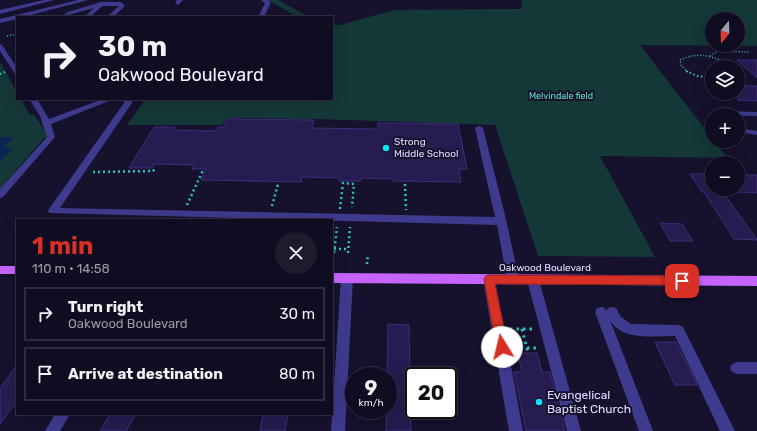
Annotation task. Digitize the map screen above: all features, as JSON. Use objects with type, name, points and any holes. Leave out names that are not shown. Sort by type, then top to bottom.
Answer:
[{"type":"main road","points":[[0,270],[16,270]]},
{"type":"main road","name":"Oakwood Boulevard","points":[[333,278],[757,281]]},
{"type":"street","points":[[0,12],[51,0]]},
{"type":"street","points":[[20,16],[85,0]]},
{"type":"street","points":[[261,16],[268,2],[264,0]]},
{"type":"street","points":[[59,6],[66,16],[101,4],[121,4],[122,6],[111,16]]},
{"type":"street","points":[[88,16],[101,4]]},
{"type":"street","points":[[0,21],[16,17]]},
{"type":"street","points":[[0,46],[16,71]]},
{"type":"street","points":[[0,195],[51,137],[44,116],[34,100]]},
{"type":"street","points":[[46,123],[107,100]]},
{"type":"street","points":[[127,100],[128,103],[53,211],[501,221]]},
{"type":"street","points":[[745,114],[757,114]]},
{"type":"street","points":[[478,128],[501,221],[513,279]]},
{"type":"street","points":[[745,131],[757,133]]},
{"type":"street","points":[[338,431],[347,278]]},
{"type":"street","points":[[489,279],[516,431]]},
{"type":"street","points":[[533,280],[541,327],[574,431]]},
{"type":"street","points":[[646,431],[606,312],[629,330],[679,331],[728,431]]},
{"type":"street","points":[[737,368],[757,368]]},
{"type":"street","points":[[52,431],[63,415]]},
{"type":"path","points":[[7,36],[16,34]]},
{"type":"path","points":[[710,56],[718,51],[750,52]]},
{"type":"path","points":[[705,78],[696,77],[686,72],[680,64],[680,60],[684,56],[694,55],[710,56],[722,60]]},
{"type":"path","points":[[0,74],[5,72]]},
{"type":"path","points":[[185,209],[203,170]]},
{"type":"path","points":[[340,212],[343,183],[354,184],[352,212]]},
{"type":"path","points":[[271,210],[278,184]]},
{"type":"path","points":[[405,184],[406,213]]},
{"type":"path","points":[[334,253],[336,227],[350,227],[348,253]]},
{"type":"path","points":[[334,249],[348,249]]},
{"type":"path","points":[[368,254],[368,264]]},
{"type":"path","points":[[504,329],[541,327]]},
{"type":"path","points":[[522,329],[528,353]]},
{"type":"path","points":[[507,348],[541,348]]},
{"type":"green space","points":[[268,0],[279,0],[306,16],[295,16]]},
{"type":"green space","name":"Melvindale field","points":[[522,0],[757,0],[757,46],[745,46],[745,12],[705,12],[705,46],[640,45],[705,129],[705,148],[720,148],[726,156],[705,156],[705,158],[600,156],[655,257],[538,256],[495,125],[316,119],[227,118],[222,125],[127,125],[144,101],[143,100],[333,100],[333,25],[340,25],[394,10],[521,9]]},
{"type":"green space","points":[[0,62],[16,90],[16,100],[22,100],[30,115],[34,114],[48,136],[44,138],[0,189]]},
{"type":"water","points":[[0,137],[14,137],[3,148],[13,148],[0,162]]},
{"type":"building","points":[[745,60],[757,60],[757,78],[745,67]]},
{"type":"building","points":[[745,86],[757,86],[757,101],[738,100],[745,100]]},
{"type":"building","name":"Strong Middle School","points":[[227,119],[314,120],[312,128],[378,129],[378,123],[458,124],[467,169],[459,169],[461,182],[393,181],[393,179],[361,178],[360,181],[339,181],[339,178],[302,177],[301,182],[201,180],[206,169],[192,169],[194,165],[154,164],[152,168],[129,168],[154,127],[175,127],[173,130],[216,131],[218,127],[224,127]]},
{"type":"building","points":[[690,174],[705,174],[705,194],[702,192]]},
{"type":"building","points":[[745,175],[757,175],[757,193],[745,192]]},
{"type":"building","points":[[707,196],[726,196],[757,240],[734,239]]},
{"type":"building","points":[[660,223],[682,224],[693,241],[670,241]]},
{"type":"building","points":[[388,324],[409,325],[410,367],[405,367],[405,419],[411,419],[411,431],[386,431],[386,419],[397,419],[397,367],[387,367]]},
{"type":"building","points":[[655,342],[676,342],[697,385],[675,385]]},
{"type":"building","name":"Evangelical Baptist Church","points":[[518,353],[537,353],[542,372],[550,372],[565,431],[526,431],[514,372],[522,372]]},
{"type":"building","points":[[16,366],[16,402],[0,424],[0,388]]},
{"type":"building","points":[[109,415],[135,415],[126,431],[100,431]]},
{"type":"building","points":[[263,415],[288,415],[285,431],[260,431]]},
{"type":"place","name":"Strong Middle School","points":[[386,148]]},
{"type":"place","name":"Evangelical Baptist Church","points":[[539,402]]},
{"type":"route","points":[[502,347],[489,279],[682,281]]}]
